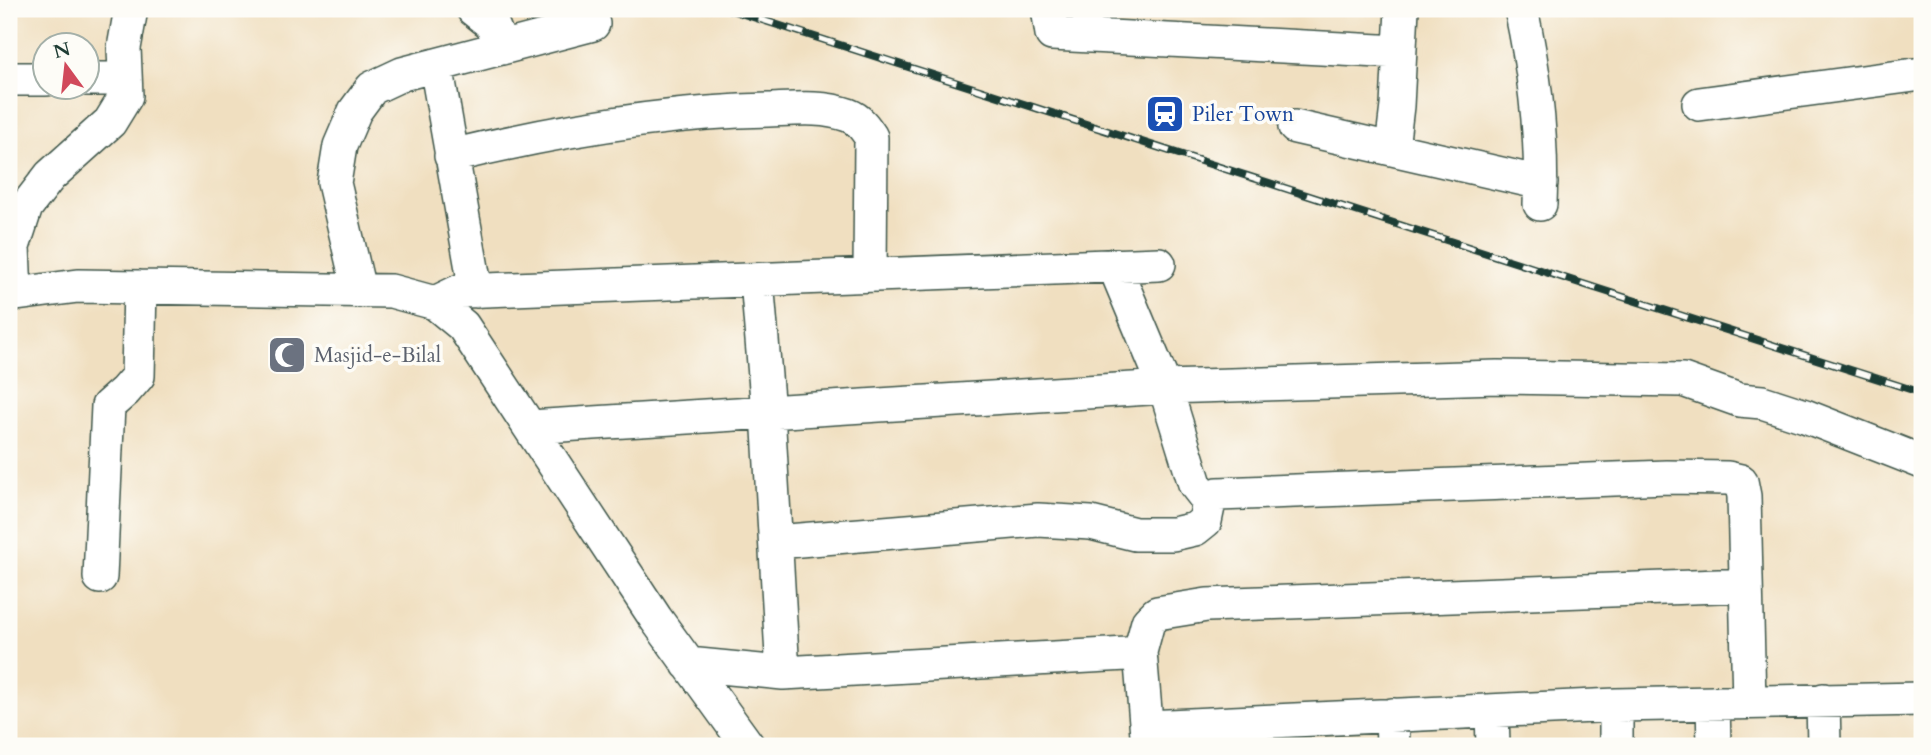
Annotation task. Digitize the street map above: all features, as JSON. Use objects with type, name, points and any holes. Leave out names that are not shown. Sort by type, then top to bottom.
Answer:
[{"type":"street","points":[[131,9],[124,48],[126,96],[110,122],[50,176],[26,207],[13,247],[12,294],[78,286],[391,290],[435,303],[463,326],[656,620],[748,746]]},
{"type":"street","points":[[473,9],[492,24],[502,48]]},
{"type":"street","points":[[1048,9],[1052,34],[1399,52]]},
{"type":"street","points":[[1392,148],[1402,9]]},
{"type":"street","points":[[1295,127],[1392,148],[1540,193],[1540,121],[1531,54],[1521,9]]},
{"type":"street","points":[[359,290],[334,183],[340,146],[355,111],[372,88],[402,74],[593,24]]},
{"type":"street","points":[[436,65],[475,291]]},
{"type":"street","points":[[1699,104],[1922,74]]},
{"type":"street","points":[[9,79],[32,79]]},
{"type":"street","points":[[102,79],[125,79]]},
{"type":"street","points":[[451,156],[537,135],[720,112],[820,109],[850,115],[862,123],[871,137],[870,275]]},
{"type":"street","points":[[435,303],[460,291],[1159,264]]},
{"type":"street","points":[[1114,265],[1165,387],[1195,484],[1209,502]]},
{"type":"street","points":[[757,280],[768,412],[783,673]]},
{"type":"street","points":[[100,577],[108,406],[138,376],[140,287]]},
{"type":"street","points":[[530,427],[1165,387],[1497,377],[1682,380],[1739,400],[1762,402],[1805,416],[1922,462]]},
{"type":"street","points":[[776,542],[1038,520],[1091,523],[1135,534],[1173,534],[1195,529],[1205,521],[1209,502],[1218,494],[1653,478],[1728,478],[1741,481],[1744,496],[1749,702]]},
{"type":"street","points":[[1746,585],[1207,605],[1157,613],[1148,622],[1140,652],[1148,737],[1392,731],[1492,711],[1616,705],[1922,699]]},
{"type":"street","points":[[688,664],[783,673],[1140,652]]},
{"type":"street","points":[[1823,700],[1824,746]]},
{"type":"street","points":[[1713,703],[1714,746]]},
{"type":"street","points":[[1616,705],[1616,746]]},
{"type":"street","points":[[1492,711],[1493,746]]},
{"type":"railway","points":[[728,9],[1922,393]]},
{"type":"place","name":"Piler Town","points":[[1165,114]]},
{"type":"place","name":"Masjid-e-Bilal","points":[[287,355]]}]
